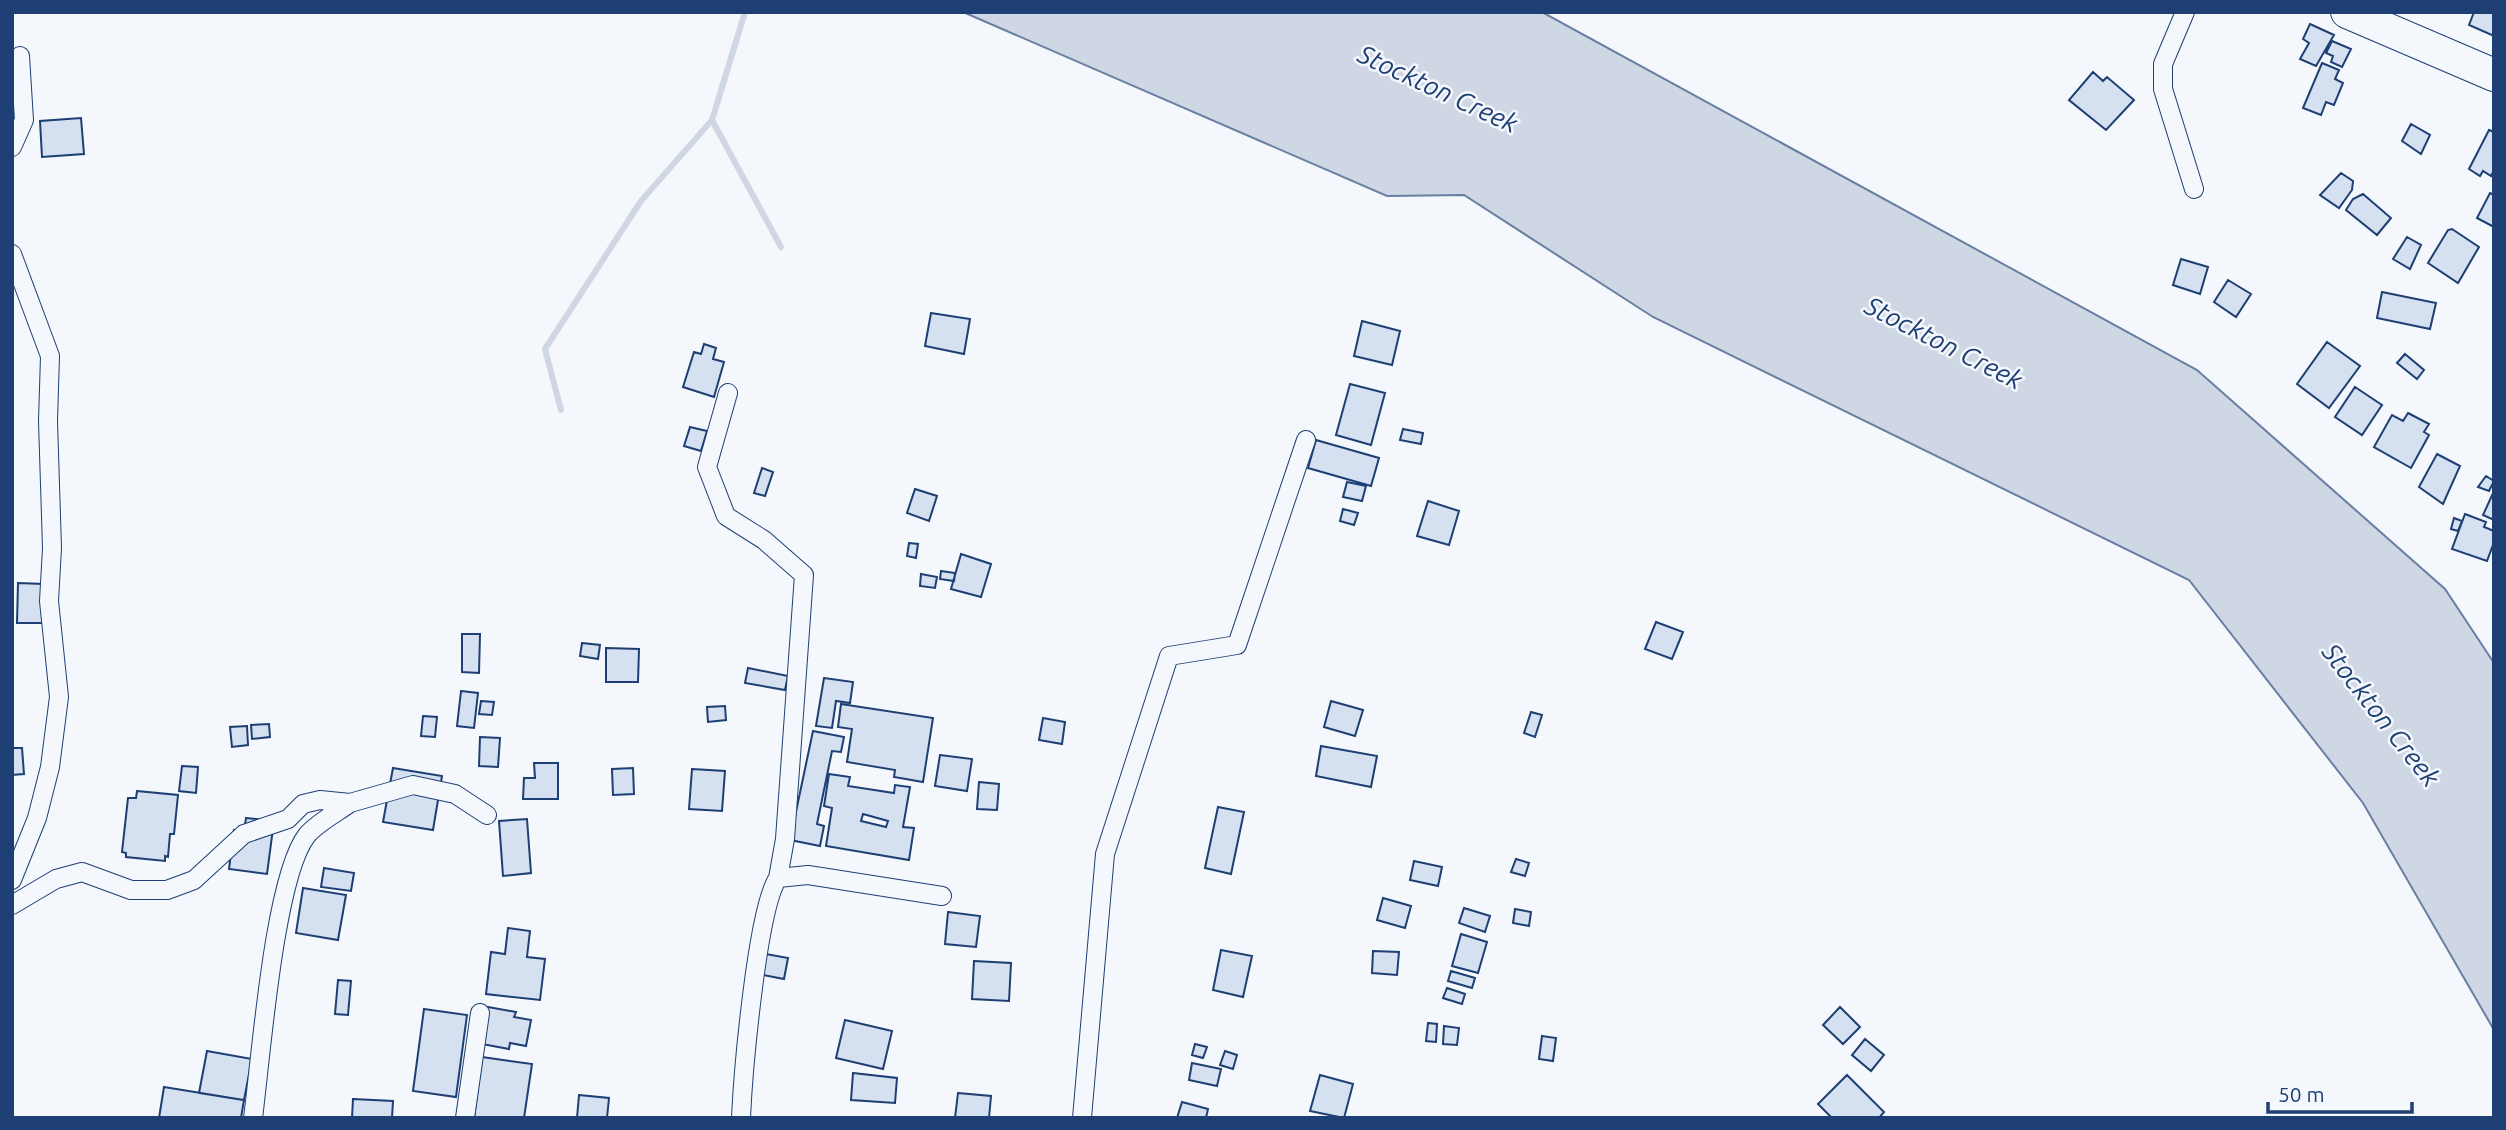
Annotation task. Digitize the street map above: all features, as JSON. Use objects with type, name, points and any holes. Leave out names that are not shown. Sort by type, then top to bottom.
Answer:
[{"type":"highway","points":[[2347,12],[2494,75]]},
{"type":"street","points":[[2185,12],[2163,64],[2162,89],[2194,189]]},
{"type":"street","points":[[12,147],[24,120],[20,56]]},
{"type":"street","points":[[12,254],[50,356],[48,421],[52,548],[49,601],[59,697],[47,780],[37,818],[12,880]]},
{"type":"street","points":[[728,393],[707,467],[726,516],[764,540],[804,575],[785,839],[778,878],[769,898],[761,943],[743,1075],[741,1118]]},
{"type":"street","points":[[1082,1118],[1105,854],[1164,669],[1169,656],[1237,645],[1306,440]]},
{"type":"street","points":[[253,1118],[285,892],[299,848],[308,833],[350,803],[412,785],[455,794],[487,815]]},
{"type":"street","points":[[12,905],[56,879],[82,872],[131,890],[167,890],[194,880],[244,834],[288,819],[303,804],[320,800],[350,803]]},
{"type":"street","points":[[778,878],[808,875],[942,896]]},
{"type":"street","points":[[465,1118],[480,1013]]},
{"type":"water","name":"Stockton Creek","points":[[963,12],[1542,12],[2197,370],[2445,589],[2494,663],[2494,1030],[2363,803],[2189,580],[1653,317],[1464,195],[1387,196]]},
{"type":"building","points":[[2474,12],[2494,12],[2494,36],[2469,25]]},
{"type":"building","points":[[2310,24],[2334,35],[2316,66],[2300,59],[2309,43],[2303,39]]},
{"type":"building","points":[[2332,41],[2351,49],[2342,67],[2331,62],[2333,56],[2326,53]]},
{"type":"building","points":[[2322,63],[2339,70],[2335,79],[2343,83],[2334,105],[2326,102],[2321,115],[2303,108]]},
{"type":"building","points":[[2093,72],[2103,81],[2107,77],[2134,100],[2106,130],[2069,100]]},
{"type":"building","points":[[81,118],[84,154],[42,157],[40,121]]},
{"type":"building","points":[[2411,124],[2430,135],[2421,154],[2402,141]]},
{"type":"building","points":[[2489,130],[2494,132],[2494,170],[2491,176],[2483,171],[2480,176],[2469,169]]},
{"type":"building","points":[[2341,173],[2353,181],[2352,190],[2339,208],[2320,195]]},
{"type":"building","points":[[2490,193],[2494,195],[2494,227],[2477,218]]},
{"type":"building","points":[[2363,194],[2391,218],[2377,235],[2346,210],[2353,199]]},
{"type":"building","points":[[2452,229],[2479,247],[2458,283],[2428,263],[2448,230]]},
{"type":"building","points":[[2407,237],[2421,245],[2410,269],[2393,259]]},
{"type":"building","points":[[2181,259],[2208,267],[2200,294],[2173,285]]},
{"type":"building","points":[[2228,280],[2251,294],[2236,317],[2214,302]]},
{"type":"building","points":[[2382,292],[2436,303],[2430,329],[2377,318]]},
{"type":"building","points":[[931,313],[970,319],[964,354],[925,346]]},
{"type":"building","points":[[1362,321],[1400,331],[1392,365],[1354,356]]},
{"type":"building","points":[[2327,342],[2360,366],[2329,408],[2297,384]]},
{"type":"building","points":[[704,344],[716,348],[713,359],[724,362],[714,397],[683,387],[694,352],[701,354]]},
{"type":"building","points":[[2405,354],[2424,370],[2417,379],[2397,363]]},
{"type":"building","points":[[1350,384],[1385,393],[1371,445],[1336,435]]},
{"type":"building","points":[[2355,387],[2382,405],[2362,435],[2335,417]]},
{"type":"building","points":[[2408,413],[2429,424],[2424,432],[2429,435],[2411,468],[2374,447],[2392,415],[2403,421]]},
{"type":"building","points":[[690,427],[707,431],[701,451],[684,446]]},
{"type":"building","points":[[1403,429],[1423,433],[1421,444],[1400,440]]},
{"type":"building","points":[[1316,440],[1379,458],[1371,486],[1308,468]]},
{"type":"building","points":[[2437,454],[2460,466],[2443,504],[2419,487]]},
{"type":"building","points":[[762,468],[773,472],[765,496],[754,493]]},
{"type":"building","points":[[2486,476],[2494,481],[2489,491],[2478,487]]},
{"type":"building","points":[[1347,482],[1366,486],[1362,501],[1343,497]]},
{"type":"building","points":[[915,489],[937,496],[929,521],[907,513]]},
{"type":"building","points":[[2494,491],[2494,520],[2483,515]]},
{"type":"building","points":[[1428,501],[1459,511],[1449,545],[1417,536]]},
{"type":"building","points":[[1343,509],[1358,513],[1354,525],[1340,521]]},
{"type":"building","points":[[2465,514],[2486,522],[2484,527],[2494,531],[2494,542],[2487,561],[2452,549]]},
{"type":"building","points":[[2454,518],[2462,521],[2458,531],[2451,529]]},
{"type":"building","points":[[909,543],[918,544],[916,558],[907,556]]},
{"type":"building","points":[[961,554],[991,564],[981,597],[951,589]]},
{"type":"building","points":[[941,571],[955,573],[954,581],[940,579]]},
{"type":"building","points":[[921,574],[937,577],[935,588],[920,586]]},
{"type":"building","points":[[18,583],[44,584],[43,623],[17,623]]},
{"type":"building","points":[[1656,622],[1683,632],[1672,659],[1645,649]]},
{"type":"building","points":[[462,634],[480,634],[479,673],[462,672]]},
{"type":"building","points":[[582,643],[600,645],[598,659],[580,656]]},
{"type":"building","points":[[606,648],[639,649],[638,682],[606,682]]},
{"type":"building","points":[[748,668],[788,676],[785,690],[745,683]]},
{"type":"building","points":[[824,678],[853,682],[850,703],[836,701],[832,728],[816,726]]},
{"type":"building","points":[[461,691],[478,693],[474,728],[457,726]]},
{"type":"building","points":[[481,701],[494,702],[492,715],[479,714]]},
{"type":"building","points":[[1331,701],[1363,710],[1355,736],[1324,727]]},
{"type":"building","points":[[841,704],[933,718],[923,782],[894,777],[895,770],[847,762],[852,729],[838,727]]},
{"type":"building","points":[[725,706],[726,720],[708,722],[707,707]]},
{"type":"building","points":[[1531,712],[1542,715],[1535,737],[1524,733]]},
{"type":"building","points":[[423,716],[437,717],[435,737],[421,736]]},
{"type":"building","points":[[1043,718],[1065,722],[1062,744],[1039,740]]},
{"type":"building","points":[[269,724],[270,737],[252,739],[251,725]]},
{"type":"building","points":[[247,726],[248,745],[232,747],[230,727]]},
{"type":"building","points":[[813,731],[844,737],[841,752],[832,751],[817,824],[824,826],[820,846],[790,840]]},
{"type":"building","points":[[480,737],[500,738],[498,767],[479,766]]},
{"type":"building","points":[[1321,746],[1377,756],[1371,787],[1316,776]]},
{"type":"building","points":[[12,748],[22,748],[24,774],[12,775]]},
{"type":"building","points":[[940,755],[972,759],[967,791],[935,786]]},
{"type":"building","points":[[534,763],[558,763],[558,799],[523,799],[524,778],[535,778]]},
{"type":"building","points":[[182,766],[198,767],[196,793],[179,791]]},
{"type":"building","points":[[393,768],[442,776],[433,830],[383,822]]},
{"type":"building","points":[[633,768],[634,794],[613,795],[612,769]]},
{"type":"building","points":[[692,769],[725,771],[722,811],[689,809]]},
{"type":"building","points":[[829,774],[850,777],[848,786],[894,793],[895,785],[910,787],[903,827],[914,828],[909,860],[826,846],[832,808],[824,806]],"holes":[[[863,814],[888,821],[886,827],[861,821]]]},
{"type":"building","points":[[979,782],[999,784],[997,810],[977,809]]},
{"type":"building","points":[[137,791],[178,795],[174,834],[170,834],[168,857],[165,856],[165,861],[126,857],[126,853],[122,852],[128,798],[136,798]]},
{"type":"building","points":[[1218,807],[1244,812],[1231,874],[1205,868]]},
{"type":"building","points":[[246,818],[274,821],[267,874],[229,869],[234,830],[244,832]]},
{"type":"building","points":[[527,819],[531,873],[503,876],[499,821]]},
{"type":"building","points":[[1516,859],[1529,863],[1525,876],[1511,872]]},
{"type":"building","points":[[1414,861],[1442,867],[1438,886],[1410,880]]},
{"type":"building","points":[[324,868],[354,873],[351,891],[321,887]]},
{"type":"building","points":[[303,888],[346,895],[338,940],[296,933]]},
{"type":"building","points":[[1383,898],[1411,906],[1405,928],[1377,920]]},
{"type":"building","points":[[1464,908],[1490,916],[1485,932],[1459,923]]},
{"type":"building","points":[[1515,909],[1531,912],[1529,926],[1513,923]]},
{"type":"building","points":[[948,912],[980,916],[976,947],[945,944]]},
{"type":"building","points":[[508,928],[530,931],[527,957],[545,959],[540,1000],[486,994],[491,952],[505,954]]},
{"type":"building","points":[[1461,934],[1487,942],[1478,973],[1452,966]]},
{"type":"building","points":[[1221,950],[1252,956],[1243,997],[1213,990]]},
{"type":"building","points":[[1373,951],[1399,952],[1397,975],[1372,973]]},
{"type":"building","points":[[766,954],[788,958],[784,979],[763,975]]},
{"type":"building","points":[[974,961],[1011,963],[1009,1001],[972,999]]},
{"type":"building","points":[[1451,971],[1475,978],[1472,988],[1448,981]]},
{"type":"building","points":[[338,980],[351,981],[348,1015],[335,1014]]},
{"type":"building","points":[[1447,988],[1465,994],[1462,1004],[1443,998]]},
{"type":"building","points":[[488,1007],[516,1012],[514,1017],[531,1020],[526,1046],[510,1043],[509,1049],[482,1044]]},
{"type":"building","points":[[1840,1007],[1860,1027],[1843,1044],[1823,1025]]},
{"type":"building","points":[[424,1009],[467,1015],[456,1097],[413,1091]]},
{"type":"building","points":[[845,1020],[892,1031],[883,1069],[836,1058]]},
{"type":"building","points":[[1428,1023],[1437,1024],[1436,1042],[1426,1041]]},
{"type":"building","points":[[1444,1026],[1459,1028],[1457,1045],[1443,1044]]},
{"type":"building","points":[[1542,1036],[1556,1038],[1553,1061],[1539,1059]]},
{"type":"building","points":[[1865,1039],[1884,1055],[1871,1071],[1852,1055]]},
{"type":"building","points":[[1195,1044],[1207,1047],[1203,1058],[1192,1055]]},
{"type":"building","points":[[207,1051],[252,1059],[244,1100],[199,1093]]},
{"type":"building","points":[[1225,1051],[1237,1055],[1233,1069],[1220,1065]]},
{"type":"building","points":[[482,1057],[532,1064],[524,1118],[474,1118]]},
{"type":"building","points":[[1192,1063],[1221,1069],[1217,1086],[1189,1080]]},
{"type":"building","points":[[853,1073],[897,1078],[895,1103],[851,1100]]},
{"type":"building","points":[[1320,1075],[1353,1084],[1344,1118],[1310,1111]]},
{"type":"building","points":[[1847,1075],[1884,1112],[1879,1118],[1832,1118],[1818,1104]]},
{"type":"building","points":[[164,1087],[244,1100],[241,1118],[159,1118]]},
{"type":"building","points":[[958,1093],[991,1096],[989,1118],[955,1118]]},
{"type":"building","points":[[579,1095],[609,1098],[607,1118],[577,1118]]},
{"type":"building","points":[[353,1099],[393,1101],[392,1118],[352,1118]]},
{"type":"building","points":[[1182,1102],[1208,1109],[1206,1118],[1177,1118]]},
{"type":"waterway","points":[[561,410],[545,349],[641,201],[712,120],[745,12]]},
{"type":"waterway","points":[[712,120],[781,247]]}]
